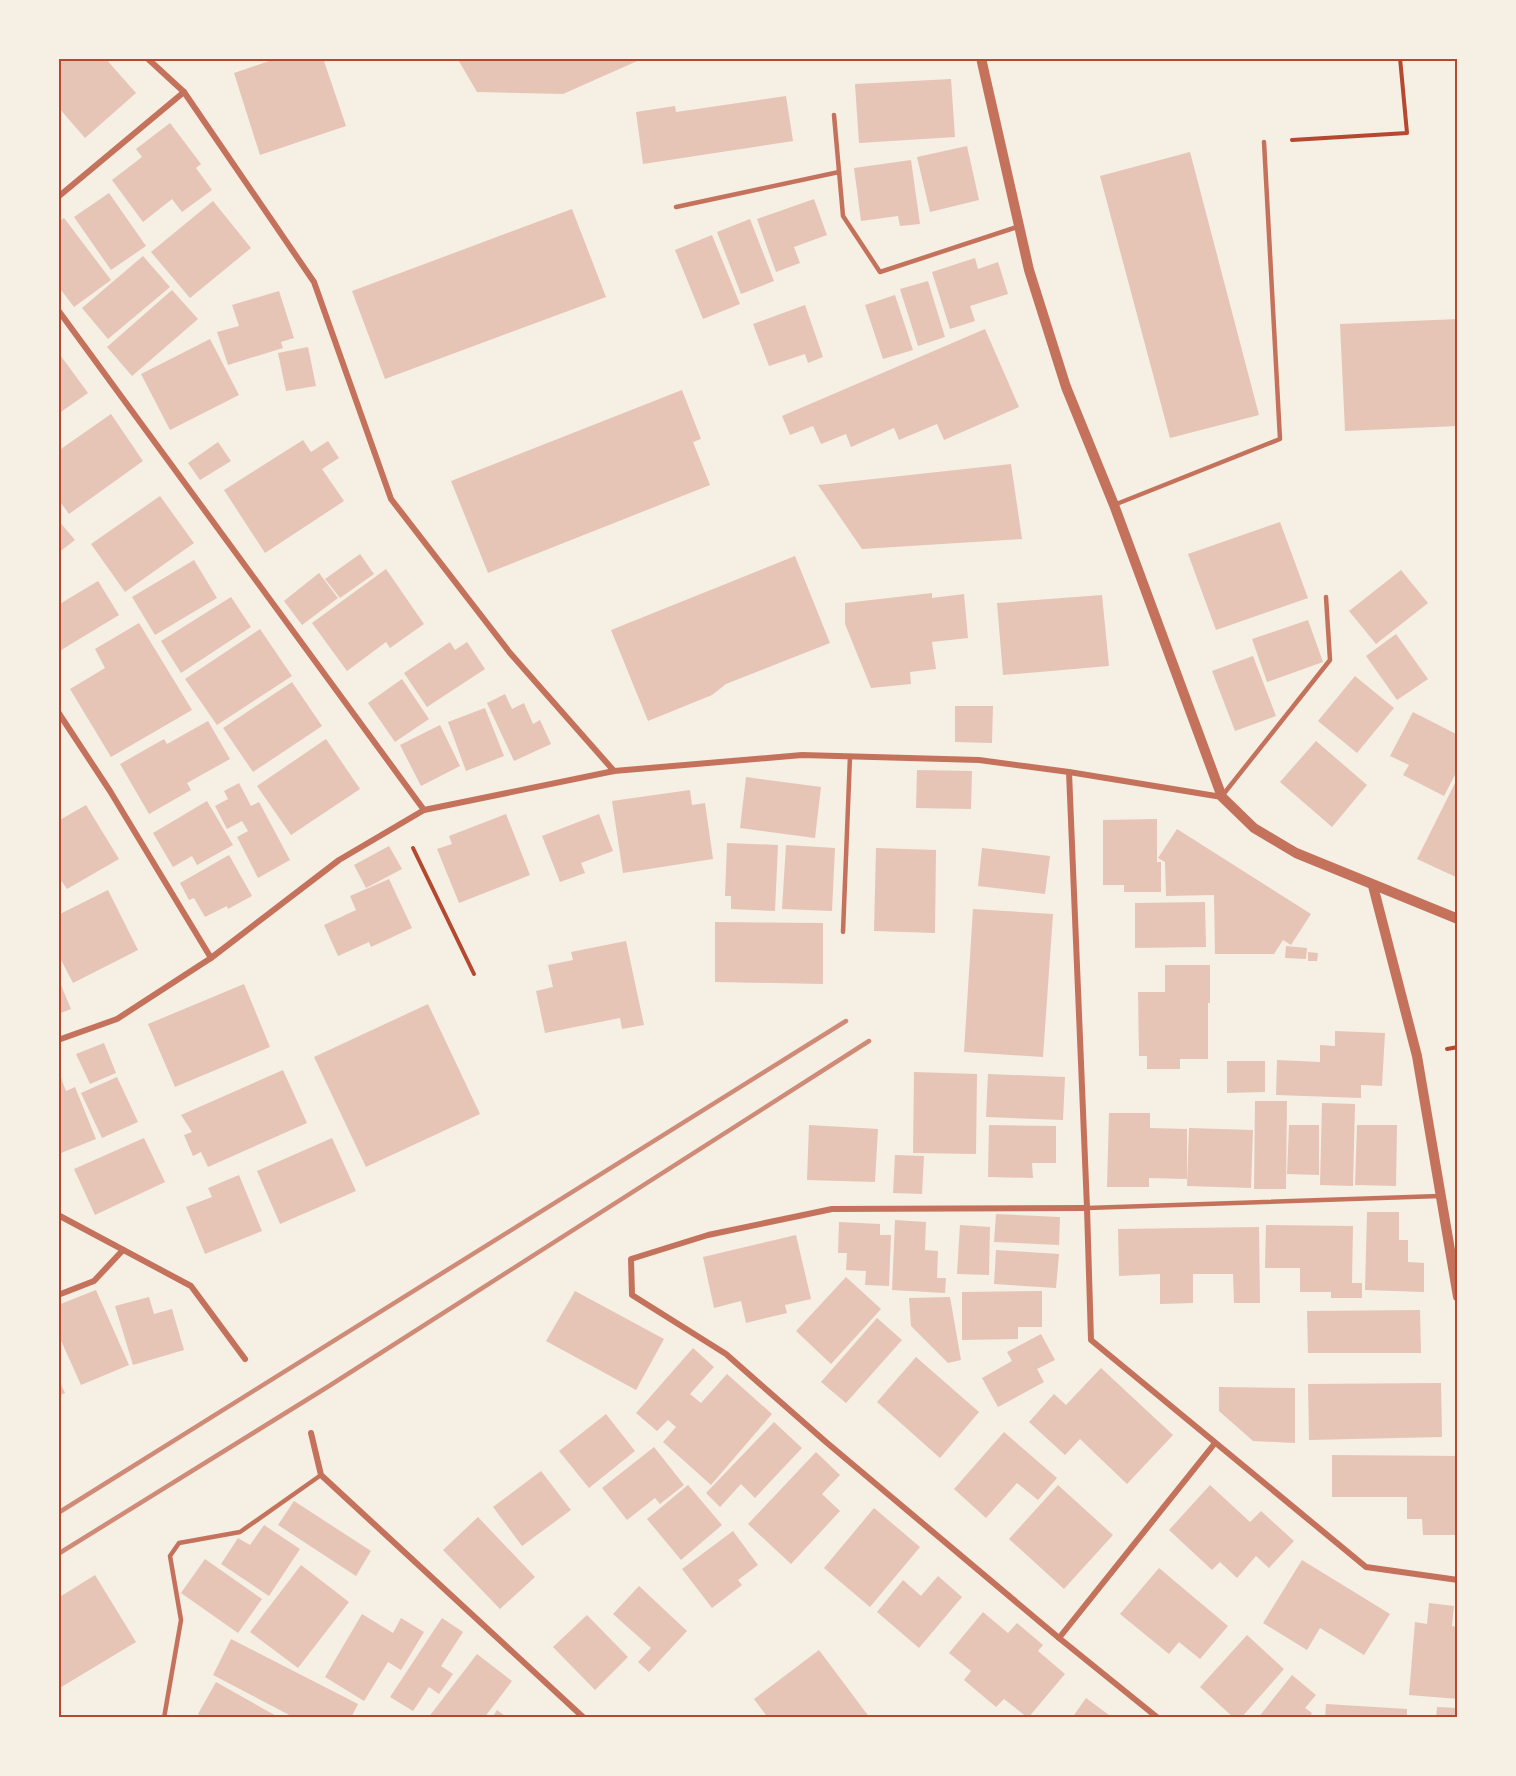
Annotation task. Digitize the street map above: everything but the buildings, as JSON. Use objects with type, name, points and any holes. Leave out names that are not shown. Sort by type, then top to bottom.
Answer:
[{"type":"street","points":[[147,58],[184,92],[314,282],[391,500],[510,653],[614,771]]},
{"type":"street","points":[[981,58],[1029,270],[1066,387],[1114,505],[1222,797],[1254,828],[1296,853],[1458,919]]},
{"type":"street","points":[[58,197],[184,92]]},
{"type":"street","points":[[58,310],[424,810]]},
{"type":"street","points":[[58,712],[110,791],[211,958]]},
{"type":"street","points":[[58,1040],[117,1019],[211,958],[339,860],[424,810],[614,771],[802,755],[980,760],[1222,797]]},
{"type":"street","points":[[1068,772],[1091,1340],[1366,1567],[1458,1581]]},
{"type":"street","points":[[1374,886],[1417,1056],[1458,1298]]},
{"type":"street","points":[[1087,1208],[832,1209],[708,1235],[631,1259],[632,1295],[726,1354],[826,1442],[1158,1718]]},
{"type":"street","points":[[58,1215],[191,1286],[245,1359]]},
{"type":"street","points":[[58,1295],[94,1281],[123,1250]]},
{"type":"street","points":[[311,1433],[321,1475],[584,1718]]},
{"type":"street","points":[[1059,1638],[1215,1443]]},
{"type":"lane","points":[[834,115],[843,216],[880,272],[1019,227]]},
{"type":"lane","points":[[1114,505],[1280,439],[1264,142]]},
{"type":"lane","points":[[676,207],[839,172]]},
{"type":"lane","points":[[1222,797],[1330,660],[1326,597]]},
{"type":"lane","points":[[843,932],[850,756]]},
{"type":"lane","points":[[1087,1208],[1440,1196]]},
{"type":"lane","points":[[164,1718],[181,1620],[170,1556],[179,1543],[240,1532],[321,1475]]},
{"type":"path","points":[[1264,142],[1407,133],[1400,58]]},
{"type":"path","points":[[402,823],[474,974]]},
{"type":"railway","points":[[58,1513],[846,1021]]},
{"type":"railway","points":[[58,1554],[329,1386],[869,1041]]}]
